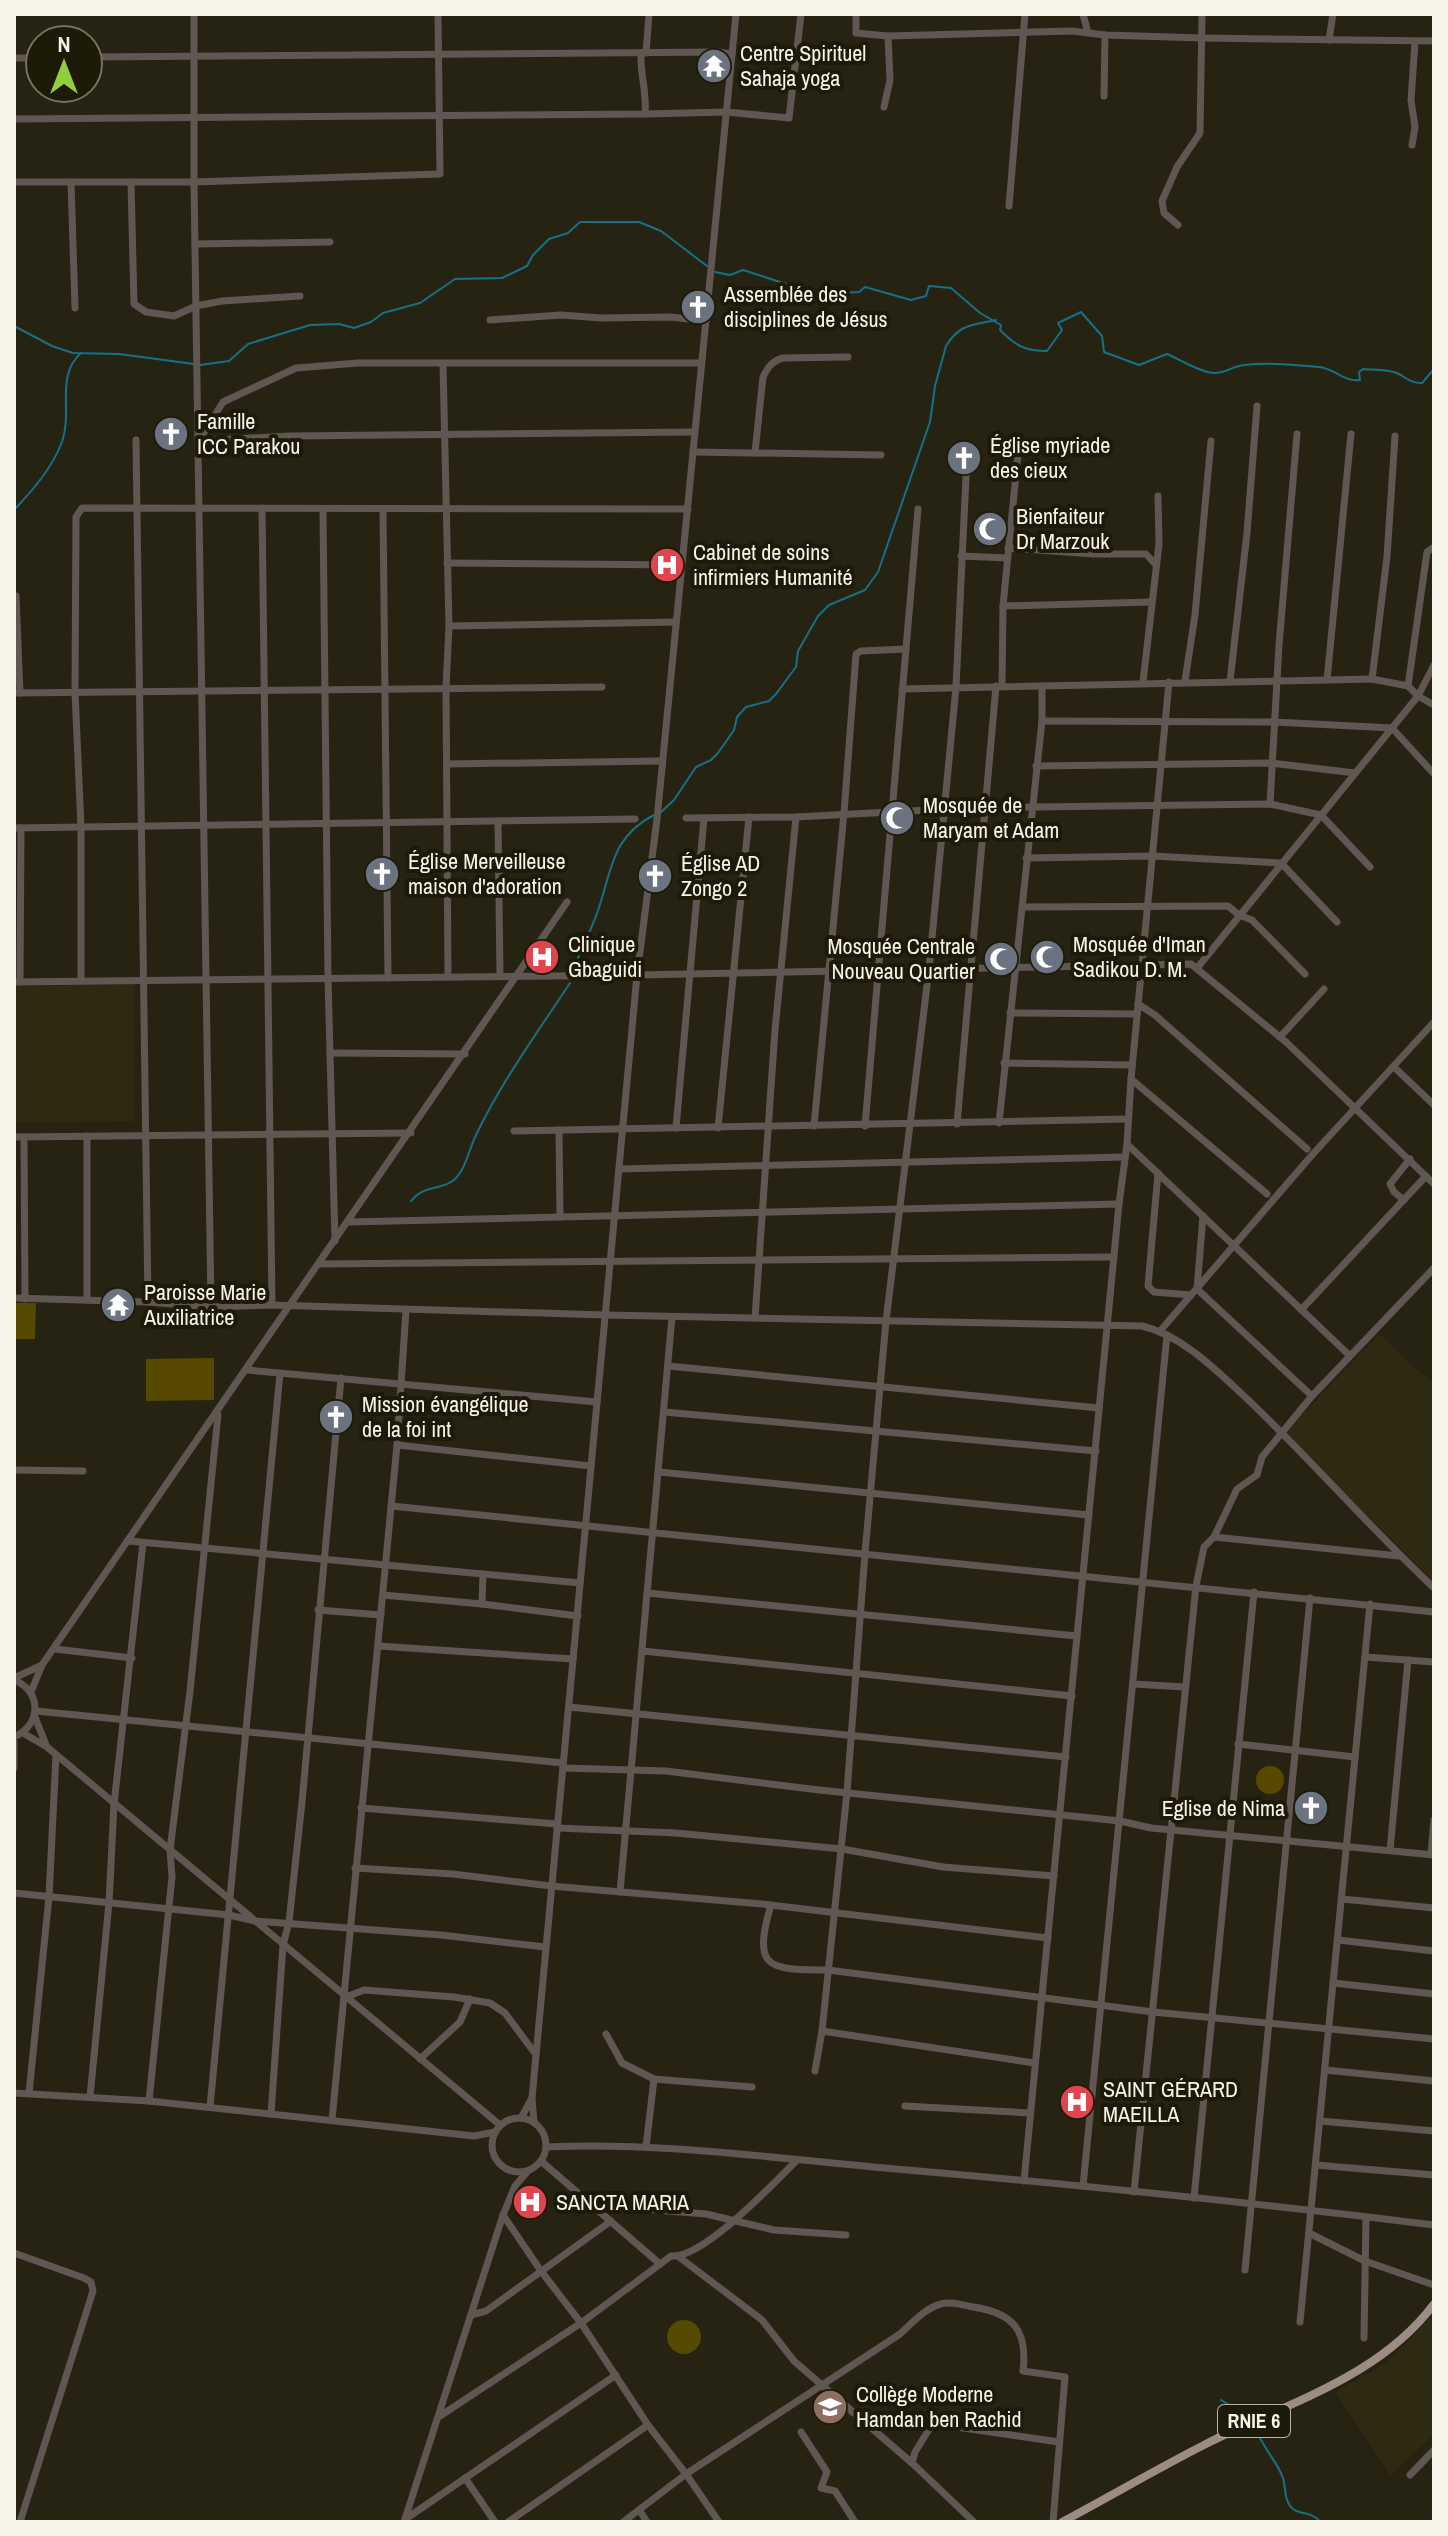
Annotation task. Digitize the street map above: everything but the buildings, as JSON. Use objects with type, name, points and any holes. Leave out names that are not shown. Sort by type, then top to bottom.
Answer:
[{"type":"main road","name":"RNIE 6","points":[[1062,2522],[1203,2445],[1334,2385],[1384,2354],[1432,2310]]},
{"type":"street","points":[[194,14],[211,1307]]},
{"type":"street","points":[[14,182],[194,182],[440,174],[438,14]]},
{"type":"street","points":[[645,114],[647,93],[640,73],[649,14]]},
{"type":"street","points":[[534,2122],[535,2052],[622,1129],[657,816],[660,761],[736,14]]},
{"type":"street","points":[[14,119],[726,112],[789,118],[801,14]]},
{"type":"street","points":[[856,14],[856,33],[888,36],[1088,33],[1434,41]]},
{"type":"street","points":[[1009,206],[1025,14]]},
{"type":"street","points":[[1083,14],[1088,33]]},
{"type":"street","points":[[1178,225],[1164,213],[1162,201],[1177,167],[1200,133],[1202,14]]},
{"type":"street","points":[[1329,40],[1333,14]]},
{"type":"street","points":[[1104,96],[1105,35]]},
{"type":"street","points":[[884,107],[889,85],[888,36]]},
{"type":"street","points":[[1412,145],[1415,136],[1411,100],[1415,42]]},
{"type":"street","points":[[104,57],[732,54]]},
{"type":"street","points":[[71,182],[75,308]]},
{"type":"street","points":[[131,182],[134,304],[146,312],[174,316],[196,306],[222,301],[300,296]]},
{"type":"street","points":[[195,244],[330,242]]},
{"type":"street","points":[[490,320],[561,315],[670,317],[706,321]]},
{"type":"street","points":[[755,452],[763,377],[767,368],[783,358],[848,357]]},
{"type":"street","points":[[199,441],[223,402],[296,368],[358,363],[701,363]]},
{"type":"street","points":[[443,364],[449,626],[446,688],[448,977]]},
{"type":"street","points":[[1230,681],[1247,533],[1257,406]]},
{"type":"street","points":[[199,441],[290,436],[695,432]]},
{"type":"street","points":[[1270,804],[1297,434]]},
{"type":"street","points":[[1327,680],[1351,434]]},
{"type":"street","points":[[1372,679],[1387,557],[1395,436]]},
{"type":"street","points":[[136,440],[148,1302]]},
{"type":"street","points":[[1185,681],[1195,615],[1211,441]]},
{"type":"street","points":[[693,452],[881,455]]},
{"type":"street","points":[[957,1124],[1018,454]]},
{"type":"street","points":[[815,2071],[842,1849],[886,1321],[929,969],[956,687],[967,456]]},
{"type":"street","points":[[1143,682],[1159,544],[1158,496]]},
{"type":"street","points":[[81,981],[81,827],[75,692],[78,511],[82,508],[137,507],[200,510],[688,509]]},
{"type":"street","points":[[262,508],[272,1305]]},
{"type":"street","points":[[323,509],[328,978],[335,1243]]},
{"type":"street","points":[[383,509],[388,978]]},
{"type":"street","points":[[865,1126],[918,509]]},
{"type":"street","points":[[1408,686],[1427,552],[1434,547]]},
{"type":"street","points":[[1008,548],[1146,554],[1156,565]]},
{"type":"street","points":[[961,556],[1007,558]]},
{"type":"street","points":[[447,563],[681,565]]},
{"type":"street","points":[[1422,583],[1434,583]]},
{"type":"street","points":[[16,596],[17,693],[602,687]]},
{"type":"street","points":[[1003,606],[1151,602]]},
{"type":"street","points":[[449,626],[676,622]]},
{"type":"street","points":[[814,1126],[856,654],[861,651],[906,649]]},
{"type":"street","points":[[1198,967],[1418,696],[1434,665]]},
{"type":"street","points":[[902,689],[1372,679],[1408,686],[1434,705]]},
{"type":"street","points":[[1024,2181],[1127,1144],[1169,682]]},
{"type":"street","points":[[999,1123],[1042,721],[1042,686]]},
{"type":"street","points":[[1042,721],[1274,722],[1392,728],[1434,774]]},
{"type":"street","points":[[447,764],[660,761]]},
{"type":"street","points":[[1036,766],[1271,763],[1355,773]]},
{"type":"street","points":[[686,818],[796,817],[892,810],[1270,804],[1321,815],[1370,867]]},
{"type":"street","points":[[718,1128],[749,817]]},
{"type":"street","points":[[755,1318],[760,1214],[796,817]]},
{"type":"street","points":[[676,1128],[704,818]]},
{"type":"street","points":[[635,819],[18,828],[17,982],[637,975],[1191,964],[1280,1037],[1434,1184]]},
{"type":"street","points":[[498,821],[500,976]]},
{"type":"street","points":[[1026,858],[1153,856],[1281,863],[1337,922]]},
{"type":"street","points":[[47,1747],[31,1692],[42,1665],[292,1306],[567,902]]},
{"type":"street","points":[[1022,907],[1228,906],[1252,920],[1305,974]]},
{"type":"street","points":[[1280,1037],[1324,989]]},
{"type":"street","points":[[1138,1004],[1177,1034],[1307,1149]]},
{"type":"street","points":[[1010,1013],[1137,1014]]},
{"type":"street","points":[[1083,2186],[1143,1581],[1164,1333],[1233,1245],[1434,1022]]},
{"type":"street","points":[[330,1053],[465,1054]]},
{"type":"street","points":[[1004,1063],[1132,1065]]},
{"type":"street","points":[[1394,1067],[1434,1105]]},
{"type":"street","points":[[1131,1079],[1267,1194]]},
{"type":"street","points":[[514,1131],[1128,1119]]},
{"type":"street","points":[[559,1130],[560,1217]]},
{"type":"street","points":[[14,1137],[411,1133]]},
{"type":"street","points":[[87,1136],[87,1300]]},
{"type":"street","points":[[24,1137],[25,1299]]},
{"type":"street","points":[[1127,1144],[1349,1355]]},
{"type":"street","points":[[619,1169],[1125,1157]]},
{"type":"street","points":[[1404,1200],[1390,1184],[1410,1159]]},
{"type":"street","points":[[1158,1173],[1148,1286],[1154,1292],[1194,1292],[1312,1396]]},
{"type":"street","points":[[1301,1310],[1426,1176]]},
{"type":"street","points":[[349,1222],[1119,1204]]},
{"type":"street","points":[[1194,1292],[1203,1216]]},
{"type":"street","points":[[320,1264],[1114,1257]]},
{"type":"street","points":[[1134,2192],[1185,1687],[1202,1553],[1214,1537],[1237,1489],[1257,1475],[1262,1457],[1281,1431],[1349,1355],[1434,1268]]},
{"type":"street","points":[[14,1298],[211,1307],[272,1305],[672,1317],[1134,1324],[1164,1333],[1196,1354],[1281,1431],[1399,1556],[1434,1588]]},
{"type":"street","points":[[332,2120],[397,1445],[406,1310]]},
{"type":"street","points":[[620,1892],[672,1317]]},
{"type":"street","points":[[668,1366],[1099,1408]]},
{"type":"street","points":[[247,1370],[597,1402]]},
{"type":"street","points":[[210,2107],[280,1373]]},
{"type":"street","points":[[271,2114],[283,1945],[289,1922],[308,1739],[341,1378]]},
{"type":"street","points":[[664,1412],[1096,1451]]},
{"type":"street","points":[[149,2101],[172,1877],[170,1850],[218,1413]]},
{"type":"street","points":[[397,1445],[591,1466]]},
{"type":"street","points":[[14,1470],[83,1471]]},
{"type":"street","points":[[659,1472],[1089,1515]]},
{"type":"street","points":[[391,1506],[1434,1612]]},
{"type":"street","points":[[1214,1537],[1399,1556]]},
{"type":"street","points":[[129,1541],[580,1583]]},
{"type":"street","points":[[90,2097],[109,1903],[114,1804],[143,1543]]},
{"type":"street","points":[[482,1604],[483,1574]]},
{"type":"street","points":[[1194,2198],[1254,1592]]},
{"type":"street","points":[[647,1593],[1077,1636]]},
{"type":"street","points":[[383,1595],[578,1616]]},
{"type":"street","points":[[1245,2270],[1310,1598]]},
{"type":"street","points":[[1300,2322],[1370,1604]]},
{"type":"street","points":[[318,1610],[381,1615]]},
{"type":"street","points":[[378,1646],[573,1659]]},
{"type":"street","points":[[55,1649],[132,1658]]},
{"type":"street","points":[[643,1651],[1072,1696]]},
{"type":"street","points":[[1365,1657],[1434,1662]]},
{"type":"street","points":[[1390,1850],[1408,1660]]},
{"type":"street","points":[[31,1692],[14,1679],[42,1665]]},
{"type":"street","points":[[1133,1684],[1185,1687]]},
{"type":"street","points":[[569,1707],[1066,1757]]},
{"type":"street","points":[[35,1714],[186,1724],[563,1765],[666,1771],[1120,1821],[1172,1830],[1432,1854],[1434,1820]]},
{"type":"street","points":[[14,1768],[14,1740],[23,1733],[35,1714]]},
{"type":"street","points":[[23,1733],[47,1747],[420,2059],[497,2129]]},
{"type":"street","points":[[1238,1744],[1355,1757]]},
{"type":"street","points":[[29,2093],[49,1897],[56,1755]]},
{"type":"street","points":[[361,1808],[842,1849],[943,1867],[1054,1876]]},
{"type":"street","points":[[355,1868],[453,1874],[551,1886],[834,1911],[1048,1938]]},
{"type":"street","points":[[14,1893],[229,1915],[255,1921],[441,1935],[545,1947]]},
{"type":"street","points":[[1342,1899],[1434,1908]]},
{"type":"street","points":[[771,1905],[765,1944],[770,1963],[784,1969],[828,1970],[1153,2012],[1434,2039]]},
{"type":"street","points":[[1338,1940],[1434,1951]]},
{"type":"street","points":[[1333,1983],[1434,1994]]},
{"type":"street","points":[[345,1997],[364,1990],[490,2003],[505,2013],[535,2052]]},
{"type":"street","points":[[420,2059],[460,2022],[470,1999]]},
{"type":"street","points":[[822,2031],[1034,2063]]},
{"type":"street","points":[[606,2034],[622,2063],[654,2079],[752,2087]]},
{"type":"street","points":[[1325,2070],[1434,2081]]},
{"type":"street","points":[[646,2147],[654,2079]]},
{"type":"street","points":[[14,2093],[149,2101],[474,2136],[497,2129],[506,2121],[521,2118],[534,2122],[543,2133],[546,2147],[541,2161],[515,2186],[503,2215],[405,2521]]},
{"type":"street","points":[[521,2118],[532,2098]]},
{"type":"street","points":[[905,2106],[1030,2113]]},
{"type":"street","points":[[1320,2121],[1434,2131]]},
{"type":"street","points":[[497,2129],[492,2148],[497,2162],[510,2171],[528,2171]]},
{"type":"street","points":[[474,2136],[492,2148]]},
{"type":"street","points":[[546,2147],[599,2144],[797,2160],[1083,2186],[1434,2225]]},
{"type":"street","points":[[679,2257],[700,2247],[735,2219],[797,2160]]},
{"type":"street","points":[[541,2161],[660,2264]]},
{"type":"street","points":[[1316,2165],[1434,2175]]},
{"type":"street","points":[[510,2171],[515,2186]]},
{"type":"street","points":[[593,2205],[706,2214],[774,2230],[846,2235]]},
{"type":"street","points":[[503,2215],[719,2522]]},
{"type":"street","points":[[1364,2338],[1366,2217]]},
{"type":"street","points":[[471,2315],[486,2311],[611,2221]]},
{"type":"street","points":[[1309,2233],[1365,2261],[1434,2285]]},
{"type":"street","points":[[14,2253],[84,2278],[91,2282],[93,2291],[20,2522]]},
{"type":"street","points":[[440,2416],[581,2323],[671,2256],[679,2257],[762,2320],[794,2361],[912,2463],[974,2522]]},
{"type":"street","points":[[623,2522],[686,2474],[900,2334],[927,2310],[940,2304],[957,2303],[991,2309],[1008,2318],[1021,2333],[1025,2345],[1023,2371],[1065,2377],[1053,2522]]},
{"type":"street","points":[[405,2521],[616,2375]]},
{"type":"street","points":[[852,2412],[1059,2442]]},
{"type":"street","points":[[912,2463],[915,2452],[933,2423]]},
{"type":"street","points":[[508,2522],[648,2425]]},
{"type":"street","points":[[801,2432],[827,2472],[821,2489],[835,2491],[855,2522]]},
{"type":"street","points":[[1410,2475],[1434,2450]]},
{"type":"street","points":[[465,2478],[495,2522]]},
{"type":"street","points":[[640,2511],[647,2522]]},
{"type":"shaded area","points":[[134,984],[134,1121],[14,1122],[14,986]]},
{"type":"shaded area","points":[[14,1303],[36,1303],[35,1339],[14,1339]]},
{"type":"shaded area","points":[[1379,1334],[1418,1371],[1434,1381],[1434,1583],[1286,1432]]},
{"type":"shaded area","points":[[214,1358],[214,1400],[146,1401],[146,1359]]},
{"type":"shaded area","points":[[1270,1766],[1280,1770],[1284,1780],[1280,1790],[1270,1794],[1260,1790],[1256,1780],[1260,1770]]},
{"type":"shaded area","points":[[1430,2318],[1434,2322],[1434,2434],[1391,2476],[1335,2392],[1388,2362]]},
{"type":"shaded area","points":[[684,2320],[696,2325],[701,2337],[696,2349],[684,2354],[672,2349],[667,2337],[672,2325]]},
{"type":"waterway","points":[[200,365],[229,361],[248,344],[310,325],[339,324],[354,328],[371,322],[383,313],[420,303],[455,279],[502,278],[527,266],[549,239],[568,233],[580,222],[639,222],[661,231],[707,266]]},
{"type":"waterway","points":[[715,272],[730,275],[743,270],[817,294],[859,292],[865,287],[911,300],[926,296],[929,286],[951,288],[980,313],[1001,325],[1000,330],[1016,344],[1039,351],[1047,351],[1062,330],[1058,323],[1081,312],[1102,336],[1104,352],[1139,365],[1167,354],[1214,373],[1244,365],[1282,364],[1324,368],[1354,380],[1360,380],[1359,372],[1363,369],[1389,371],[1422,383],[1434,369]]},
{"type":"waterway","points":[[660,813],[674,800],[696,767],[718,753],[734,730],[737,717],[746,707],[769,701],[776,694],[796,667],[798,651],[818,616],[829,605],[865,590],[878,572],[930,422],[935,386],[946,346],[961,329],[996,320]]},
{"type":"waterway","points":[[14,326],[73,353],[119,354],[194,364]]},
{"type":"waterway","points":[[14,510],[41,478],[62,442],[66,383],[73,362],[81,353]]},
{"type":"waterway","points":[[573,969],[596,916],[620,846],[639,824],[654,815]]},
{"type":"waterway","points":[[411,1201],[422,1192],[449,1183],[458,1175],[497,1096],[570,983]]},
{"type":"waterway","points":[[1221,2400],[1249,2417]]},
{"type":"waterway","points":[[1255,2427],[1280,2472],[1290,2506],[1321,2522]]},
{"type":"place","name":"Centre Spirituel Sahaja yoga","points":[[714,66]]},
{"type":"place","name":"Assemblée des disciplines de Jésus","points":[[698,307]]},
{"type":"place","name":"Famille ICC Parakou","points":[[171,434]]},
{"type":"place","name":"Église myriade des cieux","points":[[964,458]]},
{"type":"place","name":"Bienfaiteur Dr Marzouk","points":[[990,529]]},
{"type":"place","name":"Cabinet de soins infirmiers Humanité","points":[[667,565]]},
{"type":"place","name":"Mosquée de Maryam et Adam","points":[[897,818]]},
{"type":"place","name":"Église Merveilleuse maison d'adoration","points":[[382,874]]},
{"type":"place","name":"Église AD Zongo 2","points":[[655,876]]},
{"type":"place","name":"Clinique Gbaguidi","points":[[542,957]]},
{"type":"place","name":"Mosquée d'Iman Sadikou D. M.","points":[[1047,957]]},
{"type":"place","name":"Mosquée Centrale Nouveau Quartier","points":[[1001,959]]},
{"type":"place","name":"Paroisse Marie Auxiliatrice","points":[[118,1305]]},
{"type":"place","name":"Mission évangélique de la foi int","points":[[336,1417]]},
{"type":"place","name":"Eglise de Nima","points":[[1311,1808]]},
{"type":"place","name":"SAINT GÉRARD MAEILLA","points":[[1077,2102]]},
{"type":"place","name":"SANCTA MARIA","points":[[530,2202]]},
{"type":"place","name":"Collège Moderne Hamdan ben Rachid","points":[[830,2407]]}]
